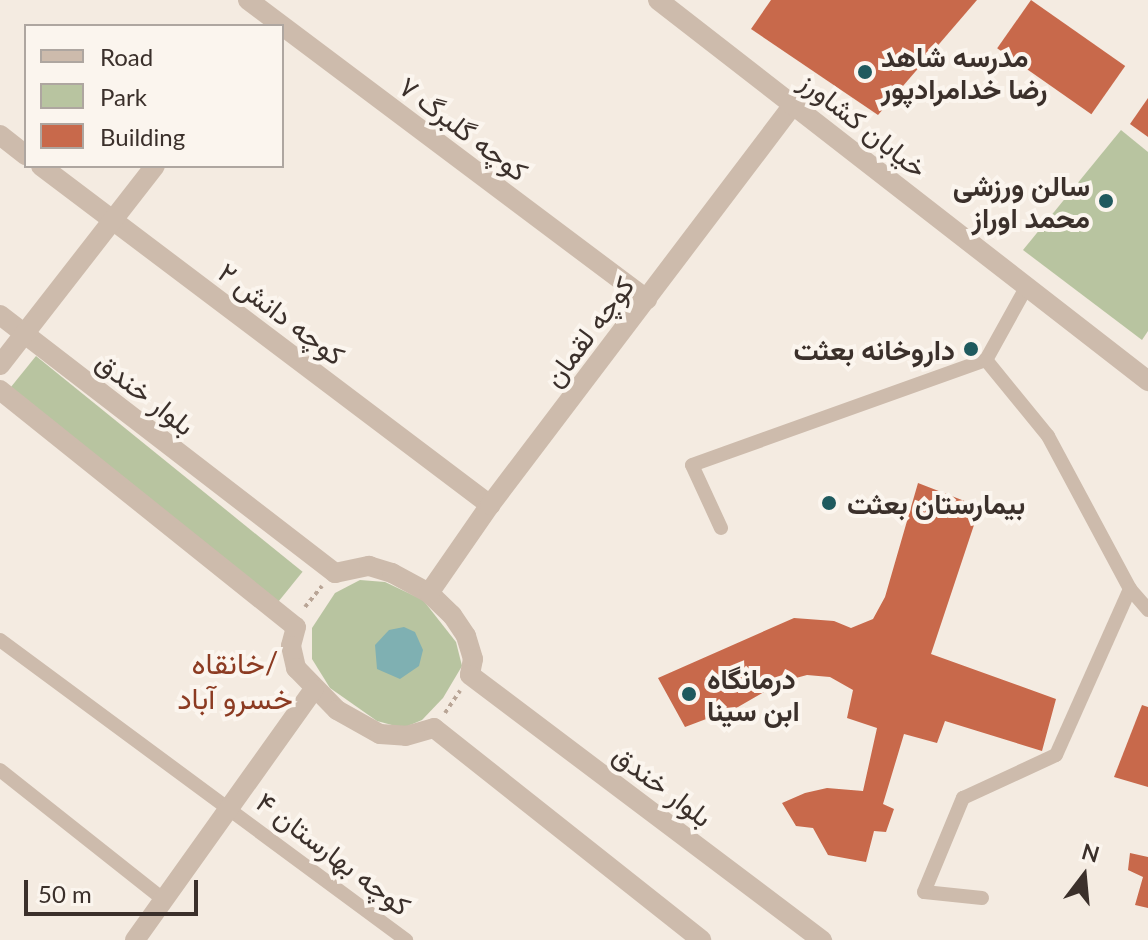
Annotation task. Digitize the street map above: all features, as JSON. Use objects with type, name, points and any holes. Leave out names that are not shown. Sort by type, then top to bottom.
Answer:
[{"type":"street","name":"کوچه گلبرگ ۷","points":[[248,0],[267,22]]},
{"type":"street","points":[[267,22],[284,0]]},
{"type":"street","name":"خیابان کشاورز","points":[[658,0],[1148,381]]},
{"type":"street","points":[[671,0],[1148,366]]},
{"type":"street","name":"کوچه گلبرگ ۷","points":[[284,34],[647,300]]},
{"type":"street","name":"کوچه لقمان","points":[[429,593],[490,505],[793,105]]},
{"type":"street","points":[[0,135],[24,153]]},
{"type":"street","name":"کوچه دانش ۲","points":[[44,168],[490,505]]},
{"type":"street","points":[[0,365],[153,168]]},
{"type":"street","name":"بلوار خندق","points":[[0,315],[335,573]]},
{"type":"street","points":[[0,390],[296,627],[291,646],[296,668],[337,710],[380,734],[406,736],[434,728],[701,940]]},
{"type":"street","points":[[335,573],[369,566],[392,573],[429,593],[452,615],[466,636],[473,659],[470,675]]},
{"type":"street","name":"بلوار خندق","points":[[470,675],[822,940]]},
{"type":"street","points":[[135,940],[314,689]]},
{"type":"lane","points":[[721,528],[692,465],[986,360],[1027,286]]},
{"type":"lane","points":[[986,360],[1048,436],[1130,589],[1148,610]]},
{"type":"lane","points":[[982,898],[924,892],[963,798],[1056,755],[1130,589]]},
{"type":"lane","name":"کوچه بهارستان ۴","points":[[0,640],[406,940]]},
{"type":"lane","points":[[0,770],[164,900]]},
{"type":"path","points":[[296,627],[309,599],[335,573]]},
{"type":"path","points":[[434,728],[470,675]]},
{"type":"green space","name":"سالن ورزشی محمد اوراز","points":[[1121,130],[1148,152],[1148,331],[1142,340],[1023,250]]},
{"type":"green space","points":[[36,356],[303,572],[275,606],[8,390]]},
{"type":"green space","points":[[360,580],[385,582],[423,600],[456,642],[462,666],[443,698],[422,720],[403,728],[377,721],[330,688],[312,659],[312,628],[335,593]]},
{"type":"water","points":[[404,627],[415,632],[423,650],[419,666],[400,679],[377,669],[375,645],[389,630]]},
{"type":"building","name":"مدرسه شاهد رضا خدامرادپور","points":[[771,0],[977,0],[878,115],[751,29]]},
{"type":"building","points":[[1031,0],[1125,66],[1091,114],[997,48]]},
{"type":"building","points":[[1148,98],[1148,137],[1130,124]]},
{"type":"building","points":[[918,483],[980,507],[931,654],[1056,699],[1042,751],[945,721],[937,743],[904,734],[883,804],[894,809],[886,832],[874,831],[866,862],[828,855],[813,828],[796,826],[782,803],[827,788],[863,791],[877,728],[847,718],[853,690],[830,677],[807,675],[781,682],[738,707],[685,727],[658,678],[794,618],[834,621],[851,628],[873,619],[885,597]]},
{"type":"building","points":[[1142,705],[1148,707],[1148,787],[1114,777]]},
{"type":"building","points":[[1130,853],[1148,857],[1148,908],[1135,905],[1143,877],[1128,870]]},
{"type":"place","name":"مدرسه شاهد رضا خدامرادپور","points":[[865,72]]},
{"type":"place","name":"سالن ورزشی محمد اوراز","points":[[1106,201]]},
{"type":"place","name":"داروخانه بعثت","points":[[971,349]]},
{"type":"place","name":"بیمارستان بعثت","points":[[829,503]]},
{"type":"place","name":"درمانگاه ابن سینا","points":[[689,694]]},
{"type":"district","name":"خانقاه/ خسرو آباد","points":[[235,679]]}]
